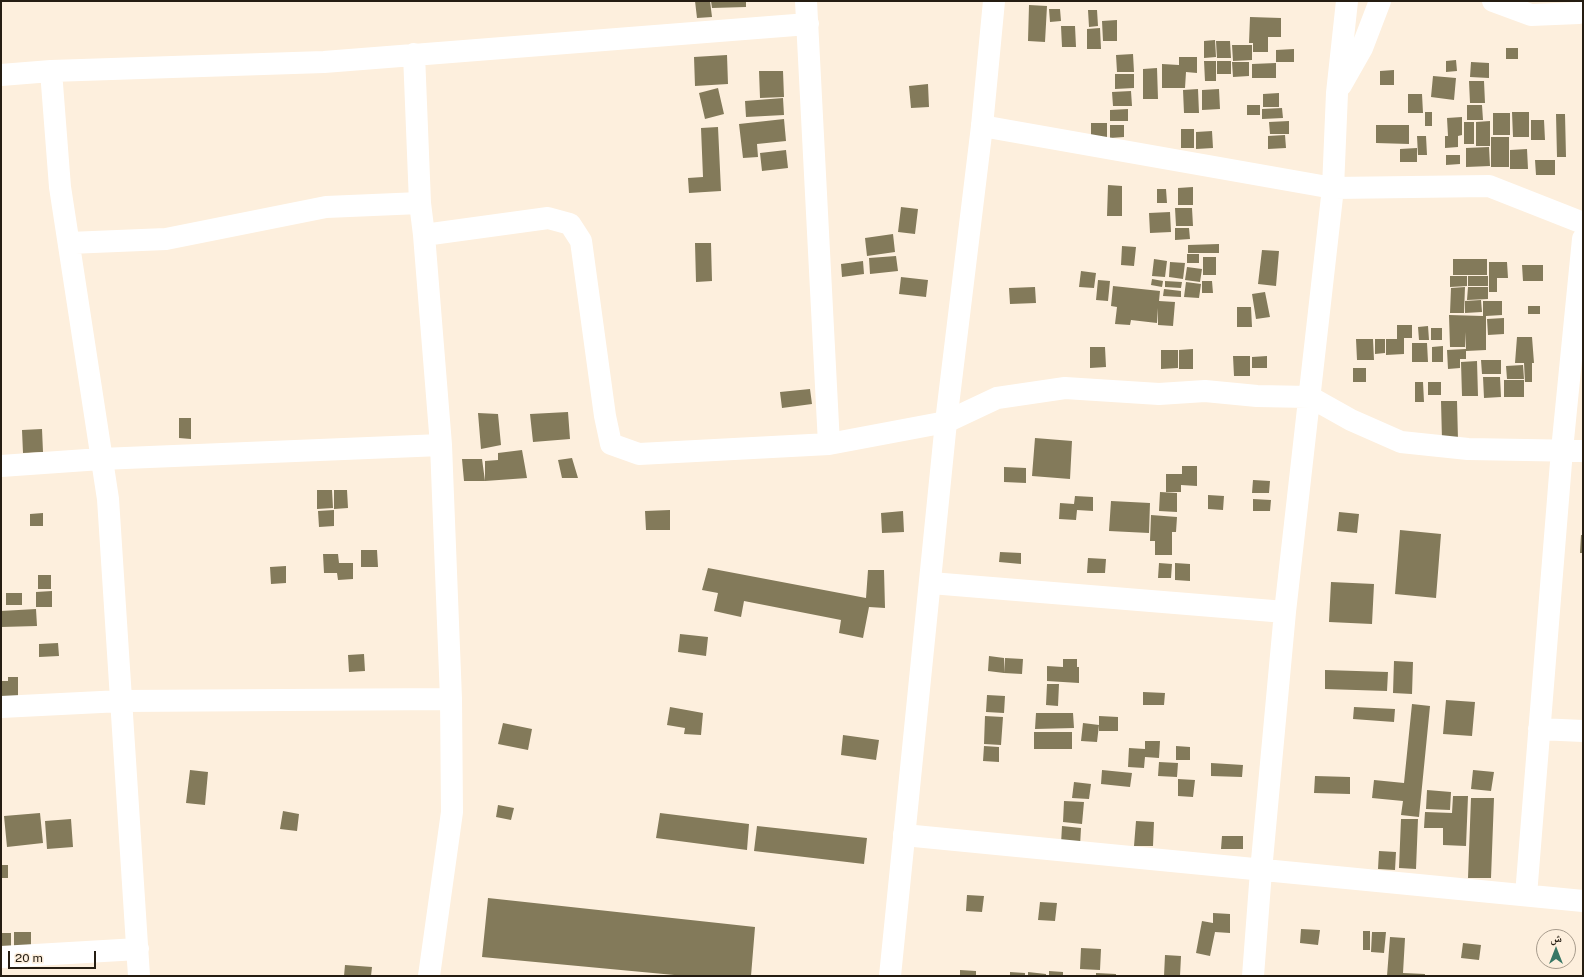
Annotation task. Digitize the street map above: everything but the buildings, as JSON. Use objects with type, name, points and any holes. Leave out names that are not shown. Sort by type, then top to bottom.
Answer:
[{"type":"street","points":[[806,1],[814,181],[829,444]]},
{"type":"street","points":[[890,976],[946,422],[982,126],[994,1]]},
{"type":"street","points":[[1253,976],[1261,871],[1285,612],[1333,188],[1337,93],[1347,1]]},
{"type":"street","points":[[1337,93],[1362,48],[1380,1]]},
{"type":"street","points":[[1494,1],[1531,15],[1579,13],[1583,10]]},
{"type":"street","points":[[1,74],[324,62],[808,24]]},
{"type":"street","points":[[414,54],[420,203],[424,235],[441,445],[451,699],[452,812],[429,976]]},
{"type":"street","points":[[51,71],[60,187],[108,499],[139,976]]},
{"type":"street","points":[[982,126],[1333,188],[1380,186],[1489,186],[1583,223]]},
{"type":"street","points":[[69,243],[166,239],[326,207],[420,203]]},
{"type":"street","points":[[424,235],[548,218],[570,224],[581,241],[605,416],[611,444],[639,454],[829,444],[946,422],[997,398],[1065,388],[1159,394],[1205,392],[1257,396],[1310,397],[1351,420],[1401,442],[1468,449],[1583,451]]},
{"type":"street","points":[[1526,895],[1562,450],[1583,240]]},
{"type":"street","points":[[1,466],[101,459],[441,445]]},
{"type":"street","points":[[931,582],[1285,612]]},
{"type":"street","points":[[1,707],[121,701],[451,699]]},
{"type":"street","points":[[1539,729],[1583,731]]},
{"type":"street","points":[[904,835],[1261,871],[1583,901]]},
{"type":"street","points":[[1,957],[138,948]]}]
